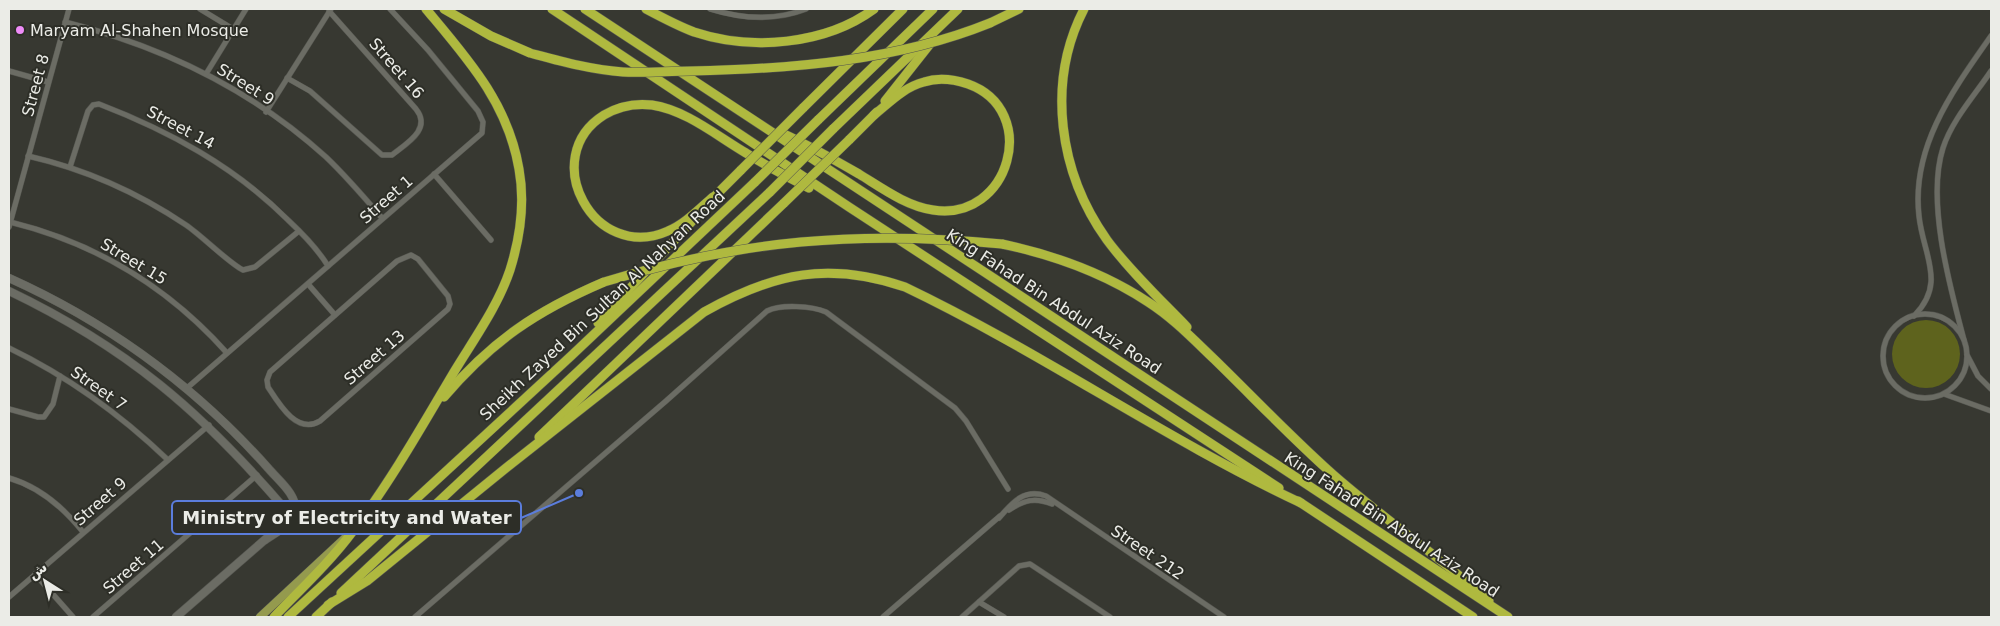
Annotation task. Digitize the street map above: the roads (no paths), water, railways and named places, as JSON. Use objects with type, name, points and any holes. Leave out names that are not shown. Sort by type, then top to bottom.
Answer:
[{"type":"highway","points":[[274,617],[321,569],[352,532],[420,428],[504,286],[517,241],[521,185],[516,155],[499,106],[478,71],[426,9]]},
{"type":"highway","points":[[444,9],[490,36],[530,53],[622,72],[795,67],[865,57],[960,35],[1019,9]]},
{"type":"highway","name":"King Fahad Bin Abdul Aziz Road","points":[[552,9],[1472,617]]},
{"type":"highway","name":"King Fahad Bin Abdul Aziz Road","points":[[584,9],[1508,617]]},
{"type":"highway","points":[[646,9],[694,32],[752,43],[807,38],[837,28],[874,9]]},
{"type":"highway","points":[[571,356],[593,328],[713,197],[903,9]]},
{"type":"highway","name":"Sheikh Zayed Bin Sultan Al Nahyan Road","points":[[288,617],[571,356],[755,182],[933,9]]},
{"type":"highway","points":[[874,115],[959,9]]},
{"type":"highway","name":"Sheikh Zayed Bin Sultan Al Nahyan Road","points":[[316,617],[770,192],[959,9]]},
{"type":"highway","points":[[1084,9],[1070,44],[1065,66],[1061,104],[1067,150],[1078,187],[1090,211],[1113,247],[1251,394]]},
{"type":"highway","points":[[506,468],[784,203],[849,140],[874,115],[902,92],[923,82],[939,79],[964,83],[987,95],[1004,116],[1010,143],[1008,161],[993,189],[977,202],[958,211],[935,210],[902,200],[817,150],[756,121]]},
{"type":"highway","points":[[713,197],[680,224],[662,234],[634,237],[614,231],[596,219],[581,198],[575,170],[578,148],[590,128],[608,113],[636,105],[658,106],[683,116],[771,168],[849,207]]},
{"type":"highway","points":[[420,428],[471,366],[500,340],[533,316],[568,297],[604,282],[690,258],[779,243],[868,237],[913,237],[1002,244],[1059,258],[1129,290],[1150,303],[1184,330],[1329,471],[1454,569],[1508,617]]},
{"type":"highway","points":[[328,606],[367,581],[506,468],[704,312],[739,292],[772,281],[829,273],[881,279],[933,300],[1246,478],[1301,503]]},
{"type":"main road","points":[[260,617],[335,545],[352,532]]},
{"type":"street","name":"Street 8","points":[[9,225],[68,9]]},
{"type":"street","points":[[200,9],[233,29]]},
{"type":"street","points":[[206,74],[246,9]]},
{"type":"street","name":"Street 1","points":[[187,388],[479,136],[483,130],[483,122],[478,111],[435,57],[390,9]]},
{"type":"street","points":[[710,9],[763,18],[781,16],[806,9]]},
{"type":"street","points":[[266,112],[330,10]]},
{"type":"street","name":"Street 16","points":[[287,78],[310,91],[382,155],[392,155],[421,128],[422,117],[416,109],[330,10]]},
{"type":"street","name":"Street 9","points":[[65,22],[127,40],[206,74],[266,112],[325,156],[382,218]]},
{"type":"street","points":[[1914,316],[1925,304],[1932,290],[1929,264],[1919,216],[1918,173],[1924,153],[1941,113],[1991,36]]},
{"type":"street","points":[[9,71],[48,82]]},
{"type":"street","points":[[1991,71],[1952,129],[1943,148],[1936,180],[1936,200],[1967,354],[1978,376],[1991,388]]},
{"type":"street","name":"Street 14","points":[[70,167],[88,111],[93,105],[99,104],[156,127],[215,161],[258,192],[318,251],[328,266]]},
{"type":"street","points":[[28,156],[70,167],[117,185],[167,212],[215,246],[242,269],[248,270],[254,267],[299,231]]},
{"type":"street","points":[[434,174],[491,240]]},
{"type":"street","name":"Street 15","points":[[9,225],[72,241],[132,271],[182,308],[226,353]]},
{"type":"street","name":"Street 13","points":[[409,255],[418,258],[450,301],[446,311],[320,421],[313,425],[303,426],[295,420],[270,390],[267,378],[274,368],[335,315],[397,261],[409,255]]},
{"type":"street","points":[[9,278],[65,306],[107,330],[187,388],[260,460],[290,494],[295,507],[290,521],[265,540],[176,617]]},
{"type":"street","points":[[308,284],[335,315]]},
{"type":"street","points":[[9,291],[100,340],[160,383],[209,425],[254,472],[283,506],[289,511],[295,507]]},
{"type":"street","points":[[58,316],[66,314],[65,306]]},
{"type":"street","points":[[416,617],[772,308],[814,309],[826,312],[955,408],[966,421],[1008,489]]},
{"type":"street","points":[[1964,340],[1956,327],[1943,318],[1929,314],[1914,316],[1900,322],[1889,333],[1883,348],[1882,360],[1885,372],[1892,384],[1902,393],[1915,398],[1944,394],[1991,411]]},
{"type":"street","points":[[100,340],[100,334],[107,330]]},
{"type":"street","name":"Street 7","points":[[9,348],[60,376],[116,415],[168,460]]},
{"type":"street","points":[[1944,394],[1957,384],[1965,370],[1967,354]]},
{"type":"street","points":[[9,409],[44,417],[53,404],[60,376]]},
{"type":"street","name":"Street 9","points":[[9,597],[209,425]]},
{"type":"street","points":[[254,472],[261,465],[260,460]]},
{"type":"street","name":"Street 11","points":[[93,617],[254,472]]},
{"type":"street","points":[[9,478],[48,496],[68,514],[83,532]]},
{"type":"street","name":"Street 212","points":[[883,617],[998,518],[1022,501],[1039,499],[1058,507],[1224,617]]},
{"type":"street","points":[[265,540],[282,520],[283,506]]},
{"type":"street","points":[[962,617],[1018,566],[1030,564],[1110,617]]},
{"type":"street","points":[[35,574],[72,617]]},
{"type":"street","points":[[979,602],[1004,617]]},
{"type":"place","name":"Maryam Al-Shahen Mosque","points":[[20,30]]},
{"type":"place","name":"Ministry of Electricity and Water","points":[[579,493]]}]
